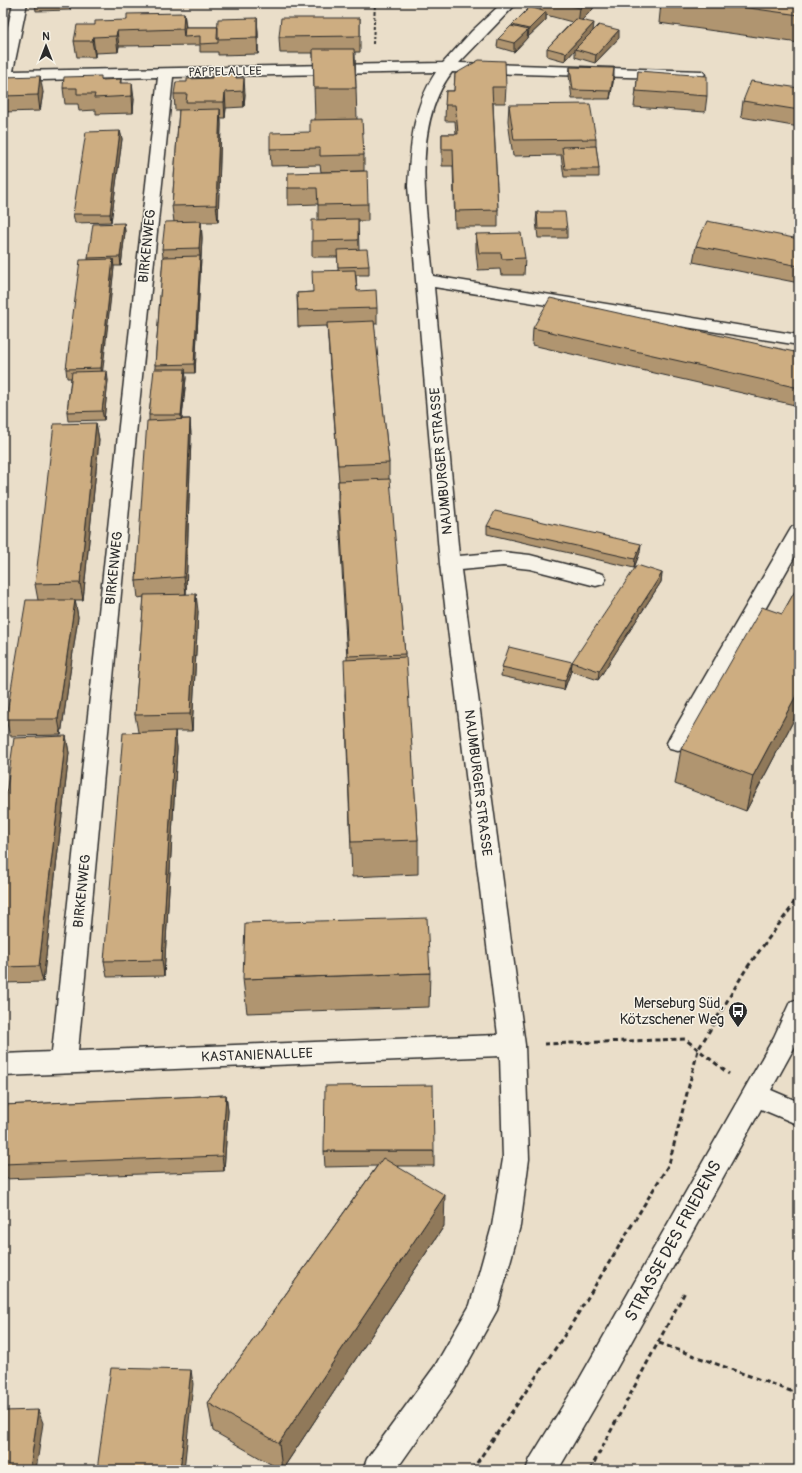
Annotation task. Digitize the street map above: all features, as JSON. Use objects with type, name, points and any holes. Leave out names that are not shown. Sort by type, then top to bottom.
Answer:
[{"type":"street","points":[[4,76],[20,3]]},
{"type":"street","name":"NAUMBURGER STRASSE","points":[[378,1470],[445,1376],[483,1310],[506,1226],[516,1159],[512,1045],[450,564],[416,186],[420,134],[430,96],[446,67],[510,3]]},
{"type":"street","points":[[446,67],[697,74]]},
{"type":"street","name":"PAPPELALLEE","points":[[4,76],[166,74],[446,67]]},
{"type":"street","name":"BIRKENWEG","points":[[64,1063],[126,444],[166,74]]},
{"type":"street","points":[[424,280],[799,340]]},
{"type":"street","points":[[678,743],[799,532]]},
{"type":"street","points":[[450,564],[503,559],[530,562],[596,579]]},
{"type":"street","name":"STRASSE DES FRIEDENS","points":[[541,1470],[623,1329],[785,1042],[799,1009]]},
{"type":"street","name":"KASTANIENALLEE","points":[[3,1065],[512,1045]]},
{"type":"street","points":[[755,1094],[799,1114]]},
{"type":"path","points":[[371,69],[375,3]]},
{"type":"path","points":[[472,1470],[568,1330],[669,1164],[698,1050],[746,969],[791,908],[799,892]]},
{"type":"path","points":[[512,1045],[685,1039],[755,1094]]},
{"type":"path","points":[[623,1329],[799,1394]]},
{"type":"building","points":[[560,3],[585,3],[580,8]]},
{"type":"building","points":[[713,3],[799,3],[799,15]]},
{"type":"building","points":[[530,7],[546,12],[529,29],[512,25]]},
{"type":"building","points":[[184,13],[183,29],[117,31],[116,36],[93,37],[92,41],[74,41],[77,25],[95,25],[95,21],[127,20],[127,14]]},
{"type":"building","points":[[257,18],[257,38],[217,39],[218,19]]},
{"type":"building","points":[[281,18],[360,18],[360,36],[279,37]]},
{"type":"building","points":[[576,19],[594,23],[566,53],[547,48]]},
{"type":"building","points":[[599,25],[619,30],[596,55],[575,49]]},
{"type":"building","points":[[511,26],[528,30],[514,43],[498,39]]},
{"type":"building","points":[[185,27],[218,27],[218,43],[200,44],[200,36],[184,37]]},
{"type":"building","points":[[313,49],[354,49],[356,88],[314,88]]},
{"type":"building","points":[[479,60],[505,61],[506,87],[492,87],[498,210],[455,211],[453,149],[442,149],[442,134],[458,134],[455,105],[445,105],[446,91],[454,91],[455,74]]},
{"type":"building","points":[[570,67],[614,68],[611,91],[573,90]]},
{"type":"building","points":[[638,71],[707,76],[707,96],[636,91]]},
{"type":"building","points":[[212,73],[236,73],[236,78],[244,78],[243,91],[225,92],[224,102],[186,102],[187,94],[174,94],[176,82],[187,82],[187,79],[212,78]]},
{"type":"building","points":[[40,76],[38,95],[3,96],[3,77]]},
{"type":"building","points":[[101,76],[101,80],[121,79],[120,83],[132,83],[132,96],[94,98],[95,94],[77,94],[77,88],[63,88],[64,77]]},
{"type":"building","points":[[751,81],[799,88],[799,110],[743,101]]},
{"type":"building","points":[[590,104],[596,139],[514,140],[509,105]]},
{"type":"building","points":[[220,109],[216,205],[172,206],[179,110]]},
{"type":"building","points":[[362,119],[364,155],[320,156],[320,148],[270,149],[270,133],[310,132],[310,120]]},
{"type":"building","points":[[120,131],[110,214],[73,214],[86,132]]},
{"type":"building","points":[[596,146],[599,169],[565,169],[562,147]]},
{"type":"building","points":[[367,171],[368,204],[318,205],[317,188],[288,188],[288,173]]},
{"type":"building","points":[[537,212],[565,212],[567,229],[538,229]]},
{"type":"building","points":[[358,219],[358,240],[312,241],[312,220]]},
{"type":"building","points":[[201,221],[199,248],[162,249],[165,222]]},
{"type":"building","points":[[707,221],[799,239],[799,266],[696,246]]},
{"type":"building","points":[[124,223],[120,257],[88,258],[93,224]]},
{"type":"building","points":[[521,233],[525,258],[502,259],[501,253],[479,253],[476,234]]},
{"type":"building","points":[[367,249],[369,266],[338,267],[337,250]]},
{"type":"building","points":[[200,256],[194,364],[155,365],[163,257]]},
{"type":"building","points":[[113,259],[101,368],[66,369],[80,260]]},
{"type":"building","points":[[355,270],[357,291],[376,290],[377,308],[298,310],[297,293],[313,292],[312,271]]},
{"type":"building","points":[[550,298],[799,353],[799,388],[533,328]]},
{"type":"building","points":[[374,321],[389,463],[338,465],[327,323]]},
{"type":"building","points":[[154,369],[185,369],[181,415],[149,415]]},
{"type":"building","points":[[107,371],[102,411],[67,412],[72,372]]},
{"type":"building","points":[[190,419],[184,577],[136,581],[147,421]]},
{"type":"building","points":[[96,423],[80,583],[35,584],[54,424]]},
{"type":"building","points":[[390,479],[405,654],[348,656],[338,481]]},
{"type":"building","points":[[495,511],[641,544],[635,559],[487,526]]},
{"type":"building","points":[[637,565],[662,573],[599,671],[572,662]]},
{"type":"building","points":[[799,584],[799,690],[753,776],[681,749],[762,607],[782,614]]},
{"type":"building","points":[[196,594],[190,714],[135,715],[144,595]]},
{"type":"building","points":[[26,600],[75,600],[58,719],[6,719]]},
{"type":"building","points":[[509,647],[572,662],[565,681],[502,667]]},
{"type":"building","points":[[406,657],[418,840],[351,842],[344,660]]},
{"type":"building","points":[[175,731],[162,960],[104,961],[123,733]]},
{"type":"building","points":[[66,736],[39,966],[3,967],[3,816],[14,738]]},
{"type":"building","points":[[427,918],[430,973],[243,979],[245,923]]},
{"type":"building","points":[[433,1085],[434,1151],[324,1151],[325,1086]]},
{"type":"building","points":[[226,1095],[222,1156],[3,1164],[3,1105]]},
{"type":"building","points":[[383,1158],[445,1195],[279,1443],[208,1403]]},
{"type":"building","points":[[111,1368],[191,1370],[180,1470],[97,1470]]},
{"type":"building","points":[[38,1410],[30,1470],[3,1470],[3,1411]]},
{"type":"place","name":"Merseburg Süd, Kötzschener Weg","points":[[738,1028]]}]
